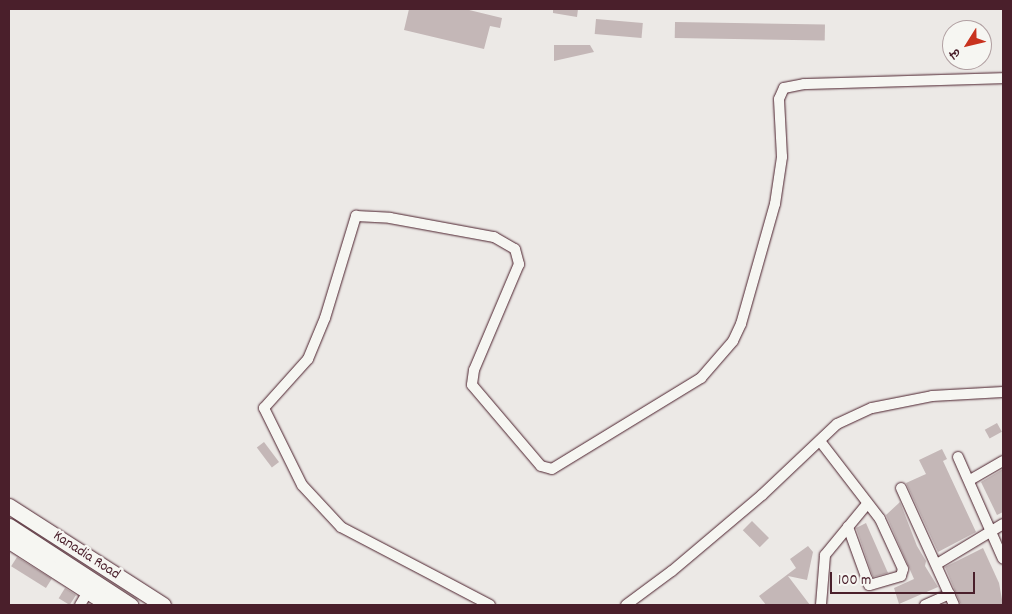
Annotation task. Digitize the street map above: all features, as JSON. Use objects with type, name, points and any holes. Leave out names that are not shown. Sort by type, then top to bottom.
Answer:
[{"type":"main road","name":"Kanadia Road","points":[[9,506],[163,605]]},
{"type":"main road","name":"Kanadia Road","points":[[9,526],[91,587],[130,605]]},
{"type":"main road","points":[[9,541],[91,587],[109,605]]},
{"type":"street","points":[[490,605],[341,528],[302,484],[264,408],[308,359],[325,318],[356,216],[390,218],[494,237],[515,249],[519,264],[474,370],[472,385],[541,466],[552,469],[701,378],[733,341],[741,324],[775,204],[782,157],[779,99],[784,88],[804,84],[1003,78]]},
{"type":"street","points":[[626,605],[672,571],[820,442],[837,424],[872,408],[932,396],[1003,392]]},
{"type":"street","points":[[820,442],[880,519],[903,569],[900,576],[869,585],[848,527]]},
{"type":"street","points":[[958,457],[970,480],[1003,559]]},
{"type":"street","points":[[970,480],[1003,461]]},
{"type":"street","points":[[900,488],[938,564],[954,605]]},
{"type":"street","points":[[821,605],[825,555],[867,504]]},
{"type":"street","points":[[938,564],[990,529],[1003,524]]},
{"type":"street","points":[[80,605],[91,587]]},
{"type":"street","points":[[925,605],[950,594]]},
{"type":"building","points":[[409,9],[465,9],[502,18],[500,28],[490,26],[484,49],[404,30]]},
{"type":"building","points":[[553,9],[578,9],[577,17],[553,13]]},
{"type":"building","points":[[596,19],[643,23],[642,38],[595,34]]},
{"type":"building","points":[[675,22],[825,25],[825,41],[675,38]]},
{"type":"building","points":[[554,45],[590,45],[594,52],[554,61]]},
{"type":"building","points":[[997,423],[1002,432],[990,439],[985,430]]},
{"type":"building","points":[[264,442],[279,462],[272,467],[257,447]]},
{"type":"building","points":[[942,449],[947,459],[943,461],[976,532],[938,552],[906,483],[926,474],[919,460]]},
{"type":"building","points":[[1003,469],[1003,512],[997,515],[981,482]]},
{"type":"building","points":[[900,502],[917,546],[926,561],[925,566],[938,587],[899,604],[894,588],[914,579],[886,515]]},
{"type":"building","points":[[752,521],[769,538],[760,547],[743,530]]},
{"type":"building","points":[[866,523],[888,573],[873,577],[856,528]]},
{"type":"building","points":[[808,546],[813,552],[807,580],[788,576],[810,605],[766,605],[759,596],[796,568],[790,559]]},
{"type":"building","points":[[983,548],[999,583],[1003,605],[961,605],[945,567]]},
{"type":"building","points":[[17,557],[52,579],[46,588],[11,566]]},
{"type":"building","points":[[65,588],[76,595],[70,605],[59,598]]}]
